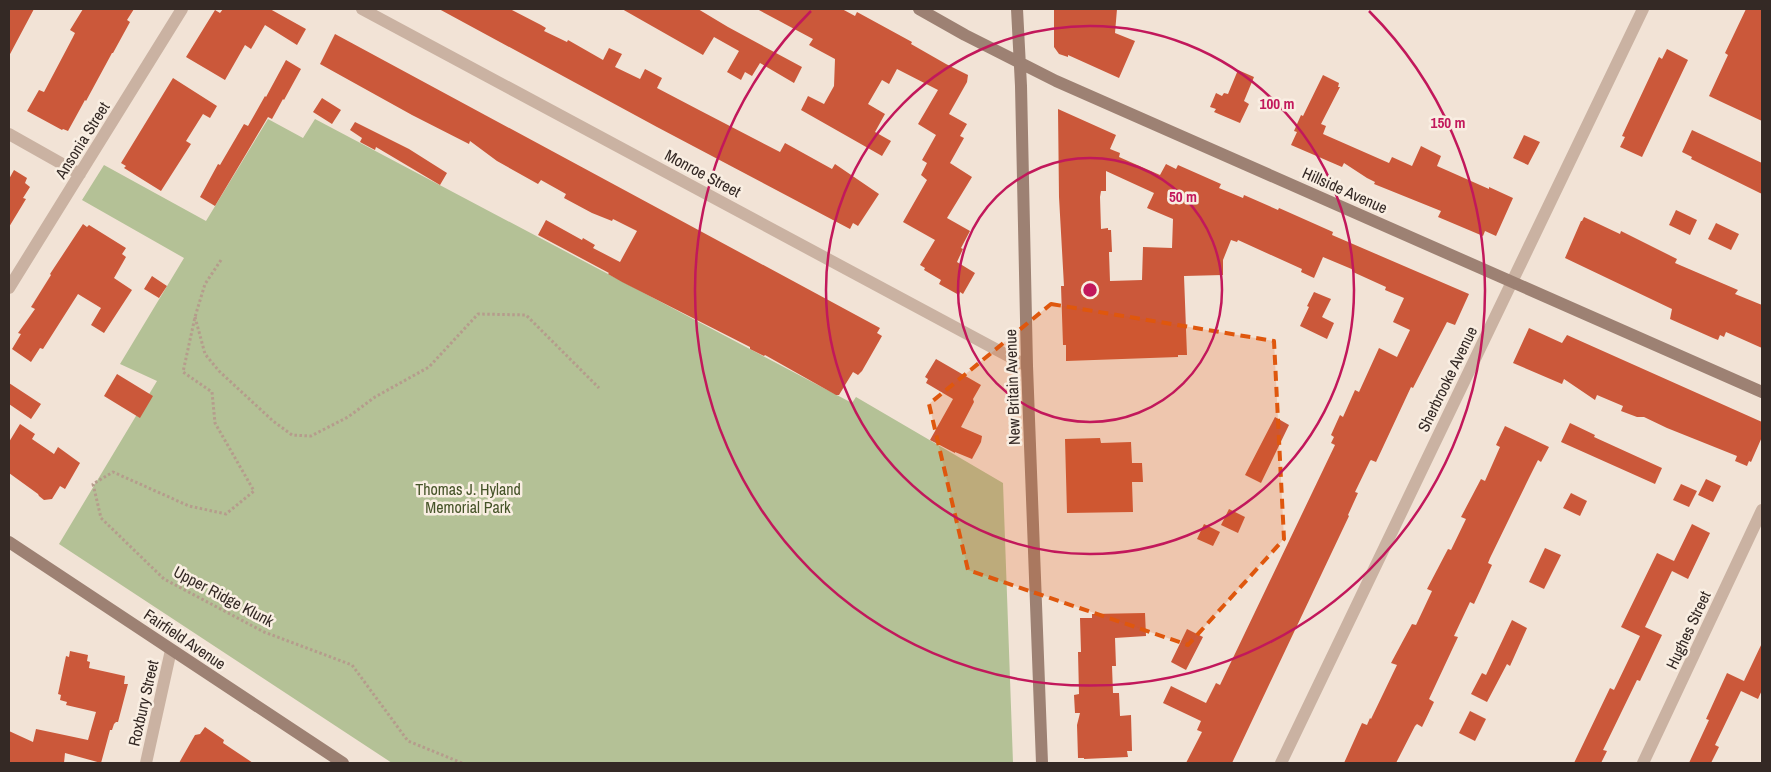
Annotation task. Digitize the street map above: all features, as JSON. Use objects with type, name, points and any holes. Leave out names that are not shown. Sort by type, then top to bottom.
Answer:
[{"type":"main road","name":"Hillside Avenue","points":[[919,9],[965,35],[1083,93],[1762,392]]},
{"type":"main road","name":"New Britain Avenue","points":[[1017,9],[1027,366],[1042,763]]},
{"type":"main road","name":"Fairfield Avenue","points":[[9,542],[343,763]]},
{"type":"street","name":"Ansonia Street","points":[[9,288],[182,9]]},
{"type":"street","name":"Monroe Street","points":[[362,9],[1027,366]]},
{"type":"street","name":"Sherbrooke Avenue","points":[[1281,763],[1643,9]]},
{"type":"street","points":[[9,134],[80,174]]},
{"type":"street","name":"Hughes Street","points":[[1643,763],[1762,510]]},
{"type":"street","name":"Roxbury Street","points":[[146,763],[171,650]]},
{"type":"path","name":"Upper Ridge Klunk","points":[[221,260],[205,284],[195,317],[183,372],[212,392],[215,423],[254,491],[226,514],[189,506],[113,472],[93,484],[101,518],[164,579],[264,632],[352,666],[408,742],[462,763]]},
{"type":"path","points":[[195,317],[205,354],[219,371],[273,421],[292,435],[311,436],[348,417],[375,397],[429,367],[478,314],[526,316],[600,388]]},
{"type":"highlighted area","points":[[1051,304],[1274,341],[1284,539],[1188,645],[968,570],[929,404]]},
{"type":"green space","name":"Thomas J. Hyland Memorial Park","points":[[268,119],[303,138],[315,119],[852,403],[856,397],[1003,483],[1013,763],[392,763],[59,544],[157,381],[120,364],[184,258],[82,200],[104,165],[206,221]]},
{"type":"building","points":[[9,9],[34,9],[9,56]]},
{"type":"building","points":[[83,9],[134,9],[127,20],[130,22],[68,131],[62,130],[27,111],[39,90],[44,92],[75,33],[70,30]]},
{"type":"building","points":[[223,9],[270,9],[306,29],[297,45],[265,25],[251,49],[245,45],[225,80],[186,57],[215,10],[220,13]]},
{"type":"building","points":[[439,9],[510,9],[546,28],[544,31],[567,42],[568,40],[603,60],[609,48],[622,54],[615,67],[640,79],[645,69],[662,78],[657,88],[780,152],[785,143],[832,169],[835,164],[879,194],[858,226],[853,223],[850,229]]},
{"type":"building","points":[[622,9],[698,9],[802,67],[794,83],[760,63],[752,76],[745,72],[741,80],[727,72],[739,51],[714,37],[703,55]]},
{"type":"building","points":[[757,9],[842,9],[855,16],[857,12],[968,75],[967,82],[949,114],[967,124],[960,136],[964,138],[950,163],[972,177],[947,218],[970,231],[961,248],[963,249],[957,262],[975,273],[963,294],[960,292],[959,295],[939,284],[941,280],[924,270],[925,268],[920,265],[935,240],[903,222],[927,180],[921,175],[927,163],[922,160],[936,135],[918,124],[938,90],[897,69],[889,84],[882,80],[868,104],[885,114],[875,132],[891,141],[882,156],[801,110],[808,96],[824,104],[834,86],[835,59],[809,45],[813,39]]},
{"type":"building","points":[[1054,9],[1117,9],[1115,33],[1135,41],[1119,78],[1068,55],[1068,57],[1059,54],[1054,47]]},
{"type":"building","points":[[1746,9],[1762,9],[1762,121],[1709,96],[1728,55],[1725,53]]},
{"type":"building","points":[[335,34],[880,328],[877,333],[882,336],[862,371],[858,375],[853,372],[839,395],[836,395],[765,355],[750,349],[750,347],[622,282],[609,273],[538,235],[546,220],[582,240],[583,238],[595,245],[593,248],[620,262],[637,231],[613,219],[612,221],[592,213],[564,198],[566,194],[541,180],[538,184],[497,161],[470,141],[469,144],[412,115],[320,64]]},
{"type":"building","points":[[1667,49],[1688,60],[1642,157],[1620,147],[1625,137],[1622,136],[1659,57],[1662,59]]},
{"type":"building","points":[[286,60],[301,69],[272,119],[268,117],[215,206],[200,197],[218,164],[220,165],[244,124],[248,126]]},
{"type":"building","points":[[1238,70],[1254,77],[1244,101],[1249,104],[1240,123],[1214,112],[1216,109],[1210,107],[1216,93],[1222,96],[1224,93],[1228,94]]},
{"type":"building","points":[[1323,75],[1339,83],[1338,87],[1340,87],[1321,124],[1326,126],[1323,134],[1389,163],[1392,157],[1412,166],[1421,146],[1441,156],[1437,166],[1513,198],[1496,236],[1485,231],[1483,236],[1438,217],[1441,211],[1374,184],[1375,182],[1344,163],[1342,167],[1291,145],[1297,132],[1294,131],[1301,115],[1303,116]]},
{"type":"building","points":[[173,78],[217,106],[210,118],[203,114],[186,141],[191,144],[161,191],[124,168],[126,166],[121,163]]},
{"type":"building","points":[[322,98],[341,110],[332,124],[313,112]]},
{"type":"building","points":[[1058,109],[1116,135],[1110,149],[1120,153],[1119,157],[1160,175],[1166,164],[1176,169],[1178,165],[1221,184],[1219,188],[1243,198],[1244,195],[1278,210],[1279,208],[1333,232],[1332,235],[1469,294],[1455,325],[1447,322],[1413,388],[1411,387],[1376,462],[1370,461],[1355,492],[1358,493],[1349,516],[1232,763],[1186,763],[1202,732],[1197,730],[1201,721],[1163,703],[1171,686],[1206,703],[1216,683],[1220,685],[1335,445],[1331,443],[1334,437],[1331,435],[1340,415],[1343,417],[1355,390],[1359,392],[1379,348],[1397,357],[1410,330],[1393,322],[1404,298],[1385,290],[1386,287],[1353,272],[1354,270],[1323,257],[1314,278],[1301,272],[1302,269],[1238,240],[1237,242],[1231,240],[1223,260],[1223,275],[1184,276],[1187,355],[1178,355],[1178,357],[1066,361],[1066,345],[1063,345],[1061,286],[1064,286],[1059,197]],"holes":[[[1106,171],[1154,193],[1147,208],[1173,219],[1172,248],[1143,247],[1142,280],[1110,281],[1109,252],[1112,252],[1111,230],[1108,230],[1108,228],[1101,229],[1100,197],[1101,191],[1106,191]]]},
{"type":"building","points":[[355,122],[409,149],[447,173],[440,185],[376,147],[375,150],[360,142],[362,138],[350,130]]},
{"type":"building","points":[[1692,130],[1762,163],[1762,194],[1691,159],[1692,157],[1682,152]]},
{"type":"building","points":[[1524,135],[1540,142],[1528,165],[1513,158]]},
{"type":"building","points":[[14,170],[27,178],[25,183],[30,187],[23,198],[26,199],[9,227],[9,179]]},
{"type":"building","points":[[1676,210],[1697,220],[1690,235],[1669,225]]},
{"type":"building","points":[[1584,217],[1620,234],[1621,231],[1677,259],[1675,263],[1738,290],[1735,294],[1762,305],[1762,348],[1726,332],[1724,337],[1720,335],[1718,340],[1670,319],[1672,309],[1565,258]]},
{"type":"building","points":[[1716,223],[1739,234],[1731,250],[1708,239]]},
{"type":"building","points":[[83,224],[87,227],[89,225],[126,248],[122,254],[126,257],[114,278],[132,290],[104,333],[91,325],[101,308],[78,294],[43,349],[40,348],[31,362],[12,349],[21,334],[18,333],[35,309],[31,307],[50,274]]},
{"type":"building","points":[[152,276],[167,286],[159,298],[144,289]]},
{"type":"building","points":[[1314,292],[1331,299],[1322,317],[1334,323],[1327,339],[1300,326]]},
{"type":"building","points":[[1529,328],[1562,343],[1567,335],[1762,422],[1762,437],[1751,462],[1749,461],[1747,466],[1735,461],[1737,456],[1644,417],[1637,417],[1621,411],[1623,406],[1597,395],[1595,400],[1564,379],[1562,384],[1513,363]]},
{"type":"building","points":[[936,359],[981,385],[961,427],[982,436],[972,459],[955,453],[930,440],[953,399],[926,383],[928,379],[925,377]]},
{"type":"building","points":[[117,374],[153,396],[140,418],[104,396]]},
{"type":"building","points":[[9,383],[41,404],[31,419],[9,404]]},
{"type":"building","points":[[1275,417],[1289,425],[1261,483],[1245,475]]},
{"type":"building","points":[[1570,423],[1595,435],[1594,437],[1662,468],[1655,484],[1561,442]]},
{"type":"building","points":[[20,424],[35,434],[32,439],[54,454],[58,447],[80,463],[65,489],[60,486],[52,499],[44,500],[9,473],[9,442]]},
{"type":"building","points":[[1505,426],[1549,447],[1541,462],[1538,460],[1490,558],[1488,563],[1492,565],[1474,604],[1470,602],[1454,636],[1458,637],[1429,699],[1434,702],[1422,727],[1417,724],[1415,726],[1396,763],[1344,763],[1362,723],[1367,725],[1371,719],[1397,665],[1391,663],[1412,624],[1416,625],[1432,591],[1427,589],[1448,549],[1451,550],[1466,519],[1461,517],[1481,479],[1485,481],[1500,447],[1496,445]]},
{"type":"building","points":[[1100,438],[1101,443],[1131,442],[1132,463],[1142,463],[1143,482],[1132,482],[1133,512],[1067,513],[1065,439]]},
{"type":"building","points":[[1706,479],[1721,486],[1713,502],[1698,495]]},
{"type":"building","points":[[1681,484],[1697,491],[1689,507],[1673,500]]},
{"type":"building","points":[[1571,493],[1587,501],[1580,516],[1563,508]]},
{"type":"building","points":[[1229,509],[1245,517],[1238,533],[1221,525]]},
{"type":"building","points":[[1204,524],[1220,532],[1213,546],[1197,539]]},
{"type":"building","points":[[1692,524],[1710,533],[1688,579],[1672,571],[1645,627],[1662,635],[1640,681],[1637,680],[1603,750],[1607,751],[1601,763],[1574,763],[1610,688],[1614,690],[1640,636],[1621,627],[1657,553],[1674,561]]},
{"type":"building","points":[[1545,548],[1561,555],[1544,589],[1529,582]]},
{"type":"building","points":[[1145,613],[1146,636],[1115,638],[1116,666],[1112,666],[1113,693],[1119,693],[1120,716],[1131,715],[1132,751],[1127,751],[1128,757],[1078,758],[1077,725],[1080,713],[1075,713],[1074,695],[1079,694],[1078,652],[1081,652],[1080,618],[1092,618],[1092,614]]},
{"type":"building","points":[[1512,620],[1527,628],[1510,666],[1507,664],[1487,702],[1471,694],[1482,673],[1486,675]]},
{"type":"building","points":[[1187,629],[1203,637],[1186,670],[1171,662]]},
{"type":"building","points":[[1762,643],[1762,690],[1758,699],[1741,691],[1715,745],[1719,747],[1711,763],[1689,763],[1709,720],[1706,719],[1727,673],[1744,681]]},
{"type":"building","points":[[70,651],[88,655],[89,668],[125,676],[124,684],[128,684],[118,722],[110,730],[101,763],[65,753],[64,763],[9,763],[9,731],[33,742],[36,729],[88,740],[96,712],[66,705],[67,702],[60,700],[61,695],[58,694],[66,656],[69,657]]},
{"type":"building","points":[[1470,711],[1486,719],[1475,741],[1459,733]]},
{"type":"building","points":[[205,727],[224,740],[223,743],[253,763],[179,763],[195,735],[200,734]]}]
